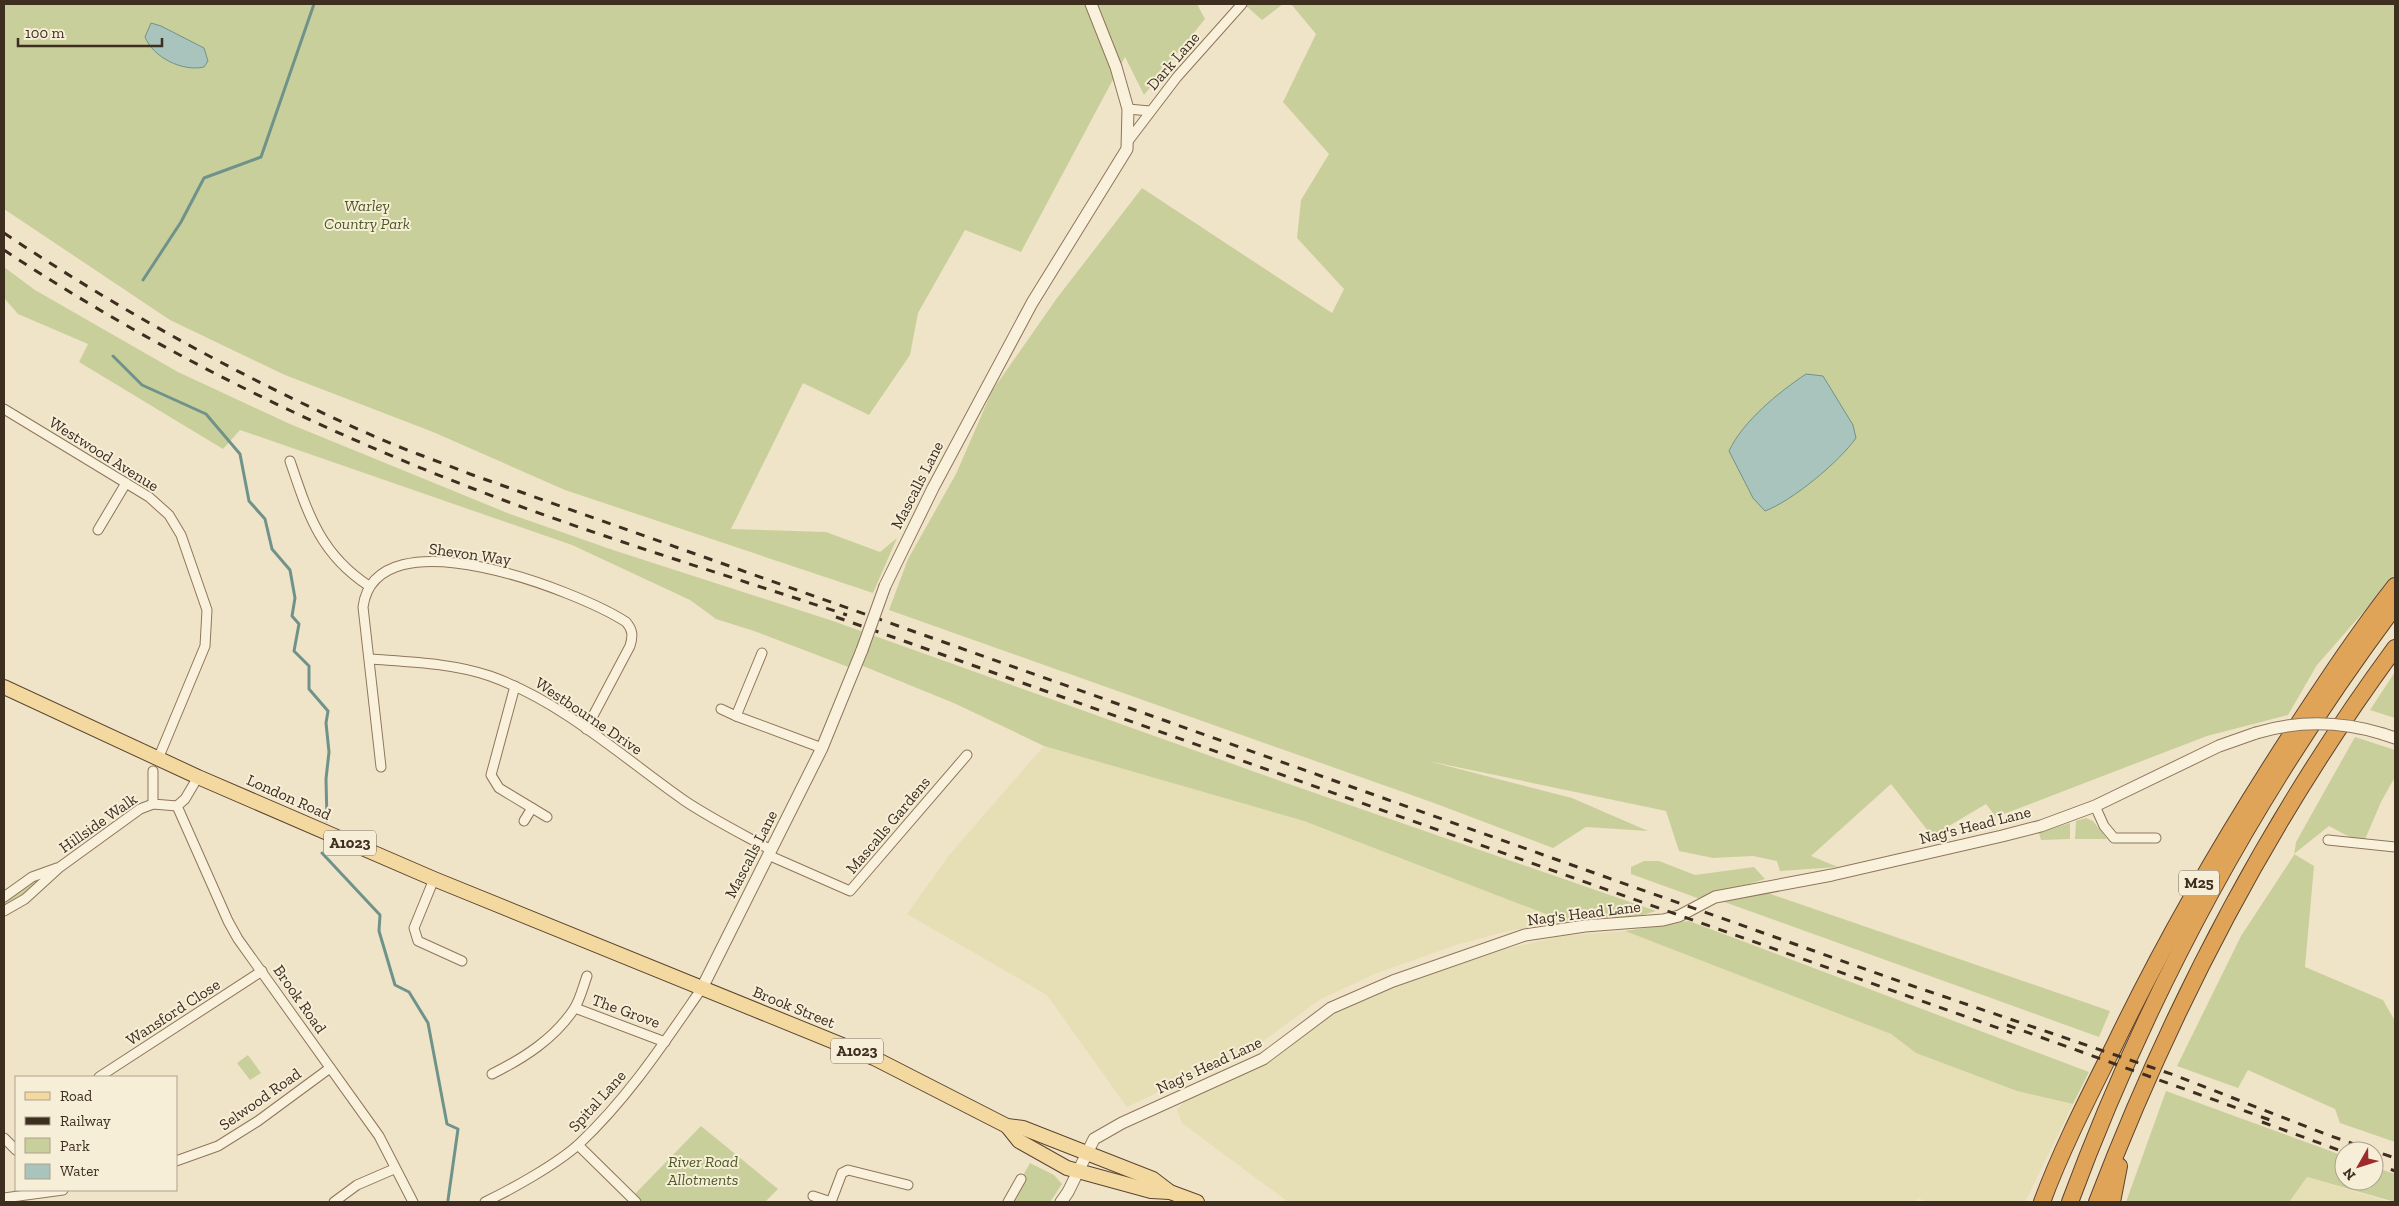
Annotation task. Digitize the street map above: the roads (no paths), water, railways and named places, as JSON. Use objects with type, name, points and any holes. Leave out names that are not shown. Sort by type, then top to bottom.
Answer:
[{"type":"highway","name":"M25","points":[[2042,1202],[2061,1156],[2140,992],[2189,900],[2270,767],[2340,662],[2395,586]]},
{"type":"highway","name":"M25","points":[[2048,1202],[2128,1034],[2154,988],[2180,949],[2268,795],[2332,695],[2395,606]]},
{"type":"highway","name":"M25","points":[[2097,1202],[2123,1136],[2184,998],[2228,914],[2304,783],[2354,705],[2395,648]]},
{"type":"highway","name":"M25","points":[[2070,1202],[2130,1056],[2180,949]]},
{"type":"highway","name":"M25","points":[[2112,1202],[2123,1136]]},
{"type":"main road","name":"London Road","points":[[4,687],[155,765],[198,777],[434,879],[702,988]]},
{"type":"main road","name":"Brook Street","points":[[702,988],[874,1058],[1007,1126],[1023,1128],[1153,1179],[1170,1192],[1197,1202]]},
{"type":"main road","name":"Brook Street","points":[[1007,1126],[1018,1141],[1067,1168],[1151,1191],[1170,1192]]},
{"type":"street","name":"Mascalls Lane","points":[[702,988],[822,748],[862,650],[885,586],[933,488],[1027,312],[1115,172],[1127,149],[1129,140],[1128,109],[1116,67],[1091,4]]},
{"type":"street","name":"Dark Lane","points":[[1129,140],[1176,77],[1242,4]]},
{"type":"street","points":[[1128,109],[1150,111]]},
{"type":"street","name":"Westwood Avenue","points":[[6,413],[126,483],[159,506],[176,526],[207,610],[205,646],[155,765]]},
{"type":"street","points":[[290,461],[308,514],[326,547],[349,572],[369,586],[363,607],[381,767]]},
{"type":"street","points":[[98,530],[126,483]]},
{"type":"street","name":"Shevon Way","points":[[369,586],[373,580],[395,567],[419,562],[445,562],[496,570],[532,580],[586,601],[626,622],[632,628],[633,636],[630,646],[586,729]]},
{"type":"street","points":[[736,716],[762,653]]},
{"type":"street","name":"Westbourne Drive","points":[[370,659],[430,663],[460,668],[515,686],[553,706],[687,802],[770,852]]},
{"type":"street","points":[[515,686],[490,775],[500,788],[547,817]]},
{"type":"street","points":[[721,709],[822,748]]},
{"type":"street","name":"Nag's Head Lane","points":[[1061,1202],[1079,1171],[1094,1139],[1102,1134],[1263,1059],[1331,1008],[1453,958],[1525,935],[1554,930],[1663,920],[1680,916],[1715,897],[1832,875],[2002,836],[2096,806],[2219,746],[2256,733],[2297,724],[2319,723],[2340,724],[2395,738]]},
{"type":"street","name":"Mascalls Gardens","points":[[770,852],[850,891],[967,755]]},
{"type":"street","points":[[155,765],[153,804],[177,806],[185,800],[198,777]]},
{"type":"street","name":"Hillside Walk","points":[[4,911],[25,899],[60,868],[140,809],[153,804]]},
{"type":"street","name":"Brook Road","points":[[177,806],[228,921],[238,939],[379,1136],[413,1202]]},
{"type":"street","points":[[2096,806],[2104,826],[2114,838],[2156,838]]},
{"type":"street","points":[[524,821],[532,808]]},
{"type":"street","points":[[2328,840],[2395,847]]},
{"type":"street","name":"Hillside Walk","points":[[4,897],[32,877],[60,868]]},
{"type":"street","points":[[434,879],[414,928],[418,941],[462,962]]},
{"type":"street","name":"Wansford Close","points":[[101,1076],[262,971]]},
{"type":"street","points":[[492,1074],[536,1049],[575,1008],[587,976]]},
{"type":"street","name":"Spital Lane","points":[[485,1202],[519,1185],[578,1145],[622,1099],[665,1042],[702,988]]},
{"type":"street","name":"The Grove","points":[[575,1008],[665,1042]]},
{"type":"street","name":"Selwood Road","points":[[178,1160],[218,1146],[258,1121],[330,1068]]},
{"type":"street","points":[[4,1138],[15,1149]]},
{"type":"street","points":[[578,1145],[636,1202]]},
{"type":"street","points":[[334,1202],[357,1184],[394,1168]]},
{"type":"street","points":[[813,1196],[831,1202],[842,1173],[848,1170],[908,1186]]},
{"type":"street","points":[[1008,1202],[1021,1179]]},
{"type":"street","points":[[4,1198],[44,1192]]},
{"type":"water","points":[[151,23],[161,26],[204,48],[208,61],[204,67],[195,68],[178,65],[161,57],[154,51],[145,37]]},
{"type":"water","points":[[1806,374],[1823,376],[1853,425],[1856,438],[1814,480],[1788,499],[1765,511],[1753,498],[1729,451],[1752,418],[1773,398]]},
{"type":"waterway","points":[[143,280],[181,222],[204,178],[261,157],[314,4]]},
{"type":"waterway","points":[[113,356],[142,385],[206,414],[240,454],[249,501],[265,519],[272,549],[290,570],[295,598],[292,616],[299,624],[294,651],[309,666],[309,689],[328,711],[326,723],[329,752],[326,779],[327,821]]},
{"type":"waterway","points":[[322,853],[380,915],[379,931],[395,985],[409,992],[428,1023],[447,1124],[458,1129],[448,1200]]},
{"type":"railway","points":[[4,233],[94,290],[186,344],[329,416],[412,452],[1910,985],[2174,1075],[2328,1135],[2395,1158]]},
{"type":"railway","points":[[4,250],[59,286],[174,352],[352,439],[474,489],[566,523],[847,615]]},
{"type":"railway","points":[[836,617],[2012,1033]]},
{"type":"railway","points":[[2007,1025],[2270,1120]]},
{"type":"railway","points":[[2262,1122],[2334,1148]]},
{"type":"railway","points":[[2384,1167],[2395,1171]]},
{"type":"park label","name":"Warley Country Park","points":[[367,214]]},
{"type":"park label","name":"River Road Allotments","points":[[703,1170]]}]
